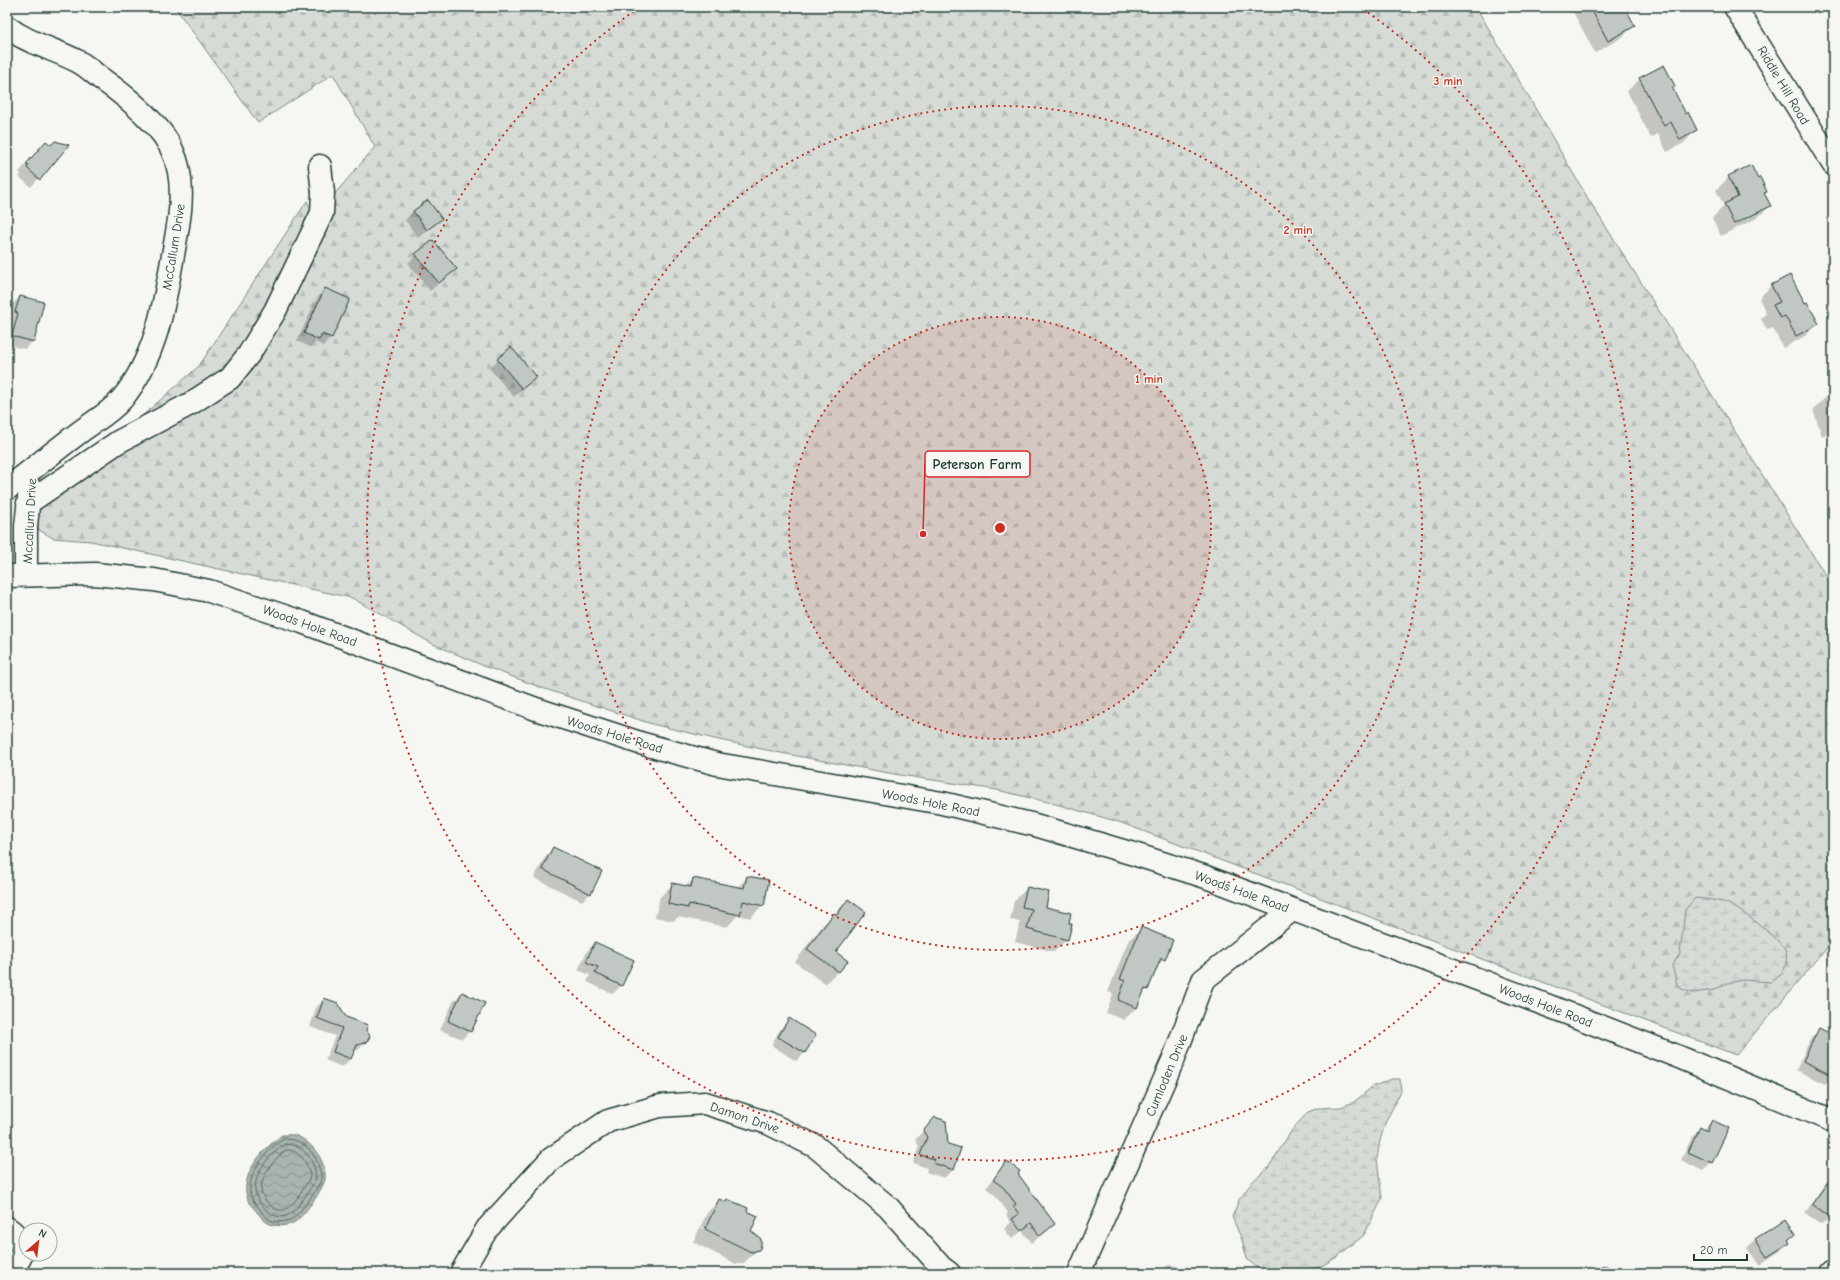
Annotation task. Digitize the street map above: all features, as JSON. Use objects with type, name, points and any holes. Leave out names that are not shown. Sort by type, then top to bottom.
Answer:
[{"type":"main road","name":"Riddle Hill Road","points":[[1735,7],[1833,164]]},
{"type":"main road","name":"McCallum Drive","points":[[7,27],[17,35],[79,62],[127,97],[155,125],[168,142],[179,171],[181,201],[180,217],[163,312],[155,341],[145,364],[134,383],[120,401],[105,415],[77,434],[7,488]]},
{"type":"main road","points":[[28,503],[118,442],[190,404],[230,378],[249,354],[275,311],[322,213],[323,193],[320,166]]},
{"type":"main road","name":"Mccallum Drive","points":[[17,575],[26,526],[32,469]]},
{"type":"main road","name":"Woods Hole Road","points":[[17,575],[95,574],[154,580],[209,591],[302,622],[536,709],[640,743],[717,764],[942,803],[1035,825],[1137,855],[1199,875],[1672,1054],[1833,1121]]},
{"type":"main road","name":"Cumloden Drive","points":[[1079,1273],[1174,1058],[1203,980],[1292,910]]},
{"type":"main road","name":"Damon Drive","points":[[461,1273],[487,1228],[551,1159],[608,1121],[660,1106],[705,1103],[768,1123],[815,1146],[888,1207],[941,1267],[949,1273]]},
{"type":"main road","points":[[7,1228],[19,1238],[22,1250],[17,1262],[7,1268]]},
{"type":"green space","points":[[175,7],[1476,7],[1587,197],[1833,587],[1833,941],[1736,1055],[1119,822],[1052,803],[997,790],[894,774],[781,753],[652,724],[545,689],[484,666],[433,644],[352,598],[91,541],[53,538],[39,530],[37,520],[41,505],[199,366],[307,201],[314,218],[375,147],[333,74],[258,123]]},
{"type":"green space","points":[[1695,898],[1720,901],[1729,904],[1767,931],[1786,951],[1787,954],[1783,973],[1771,982],[1743,980],[1728,983],[1714,990],[1692,993],[1682,989],[1677,984],[1672,965],[1680,954],[1685,910]]},
{"type":"green space","points":[[1392,1079],[1400,1079],[1401,1091],[1386,1121],[1380,1140],[1377,1159],[1382,1199],[1364,1235],[1337,1257],[1320,1267],[1285,1273],[1263,1273],[1247,1259],[1242,1240],[1232,1217],[1239,1200],[1252,1182],[1268,1168],[1292,1130],[1308,1112],[1318,1108],[1341,1107],[1354,1102],[1372,1087]]},
{"type":"water","points":[[282,1135],[297,1136],[313,1148],[324,1166],[325,1179],[317,1196],[302,1216],[291,1224],[278,1226],[266,1222],[262,1218],[249,1203],[246,1191],[247,1181],[254,1163],[275,1140]]},
{"type":"water","points":[[1603,1265],[1630,1273],[1584,1273]]},
{"type":"building","points":[[1590,7],[1625,7],[1635,26],[1608,41]]},
{"type":"building","points":[[1664,65],[1675,86],[1672,87],[1686,114],[1688,112],[1697,130],[1680,140],[1671,122],[1664,126],[1639,78]]},
{"type":"building","points":[[46,141],[51,145],[55,141],[69,145],[40,180],[27,168],[29,165],[26,164]]},
{"type":"building","points":[[1751,165],[1758,179],[1760,177],[1767,192],[1764,193],[1771,206],[1734,224],[1724,204],[1738,197],[1728,176]]},
{"type":"building","points":[[428,200],[442,219],[427,230],[413,211]]},
{"type":"building","points":[[433,240],[457,269],[439,283],[415,254]]},
{"type":"building","points":[[1790,275],[1805,303],[1807,302],[1819,324],[1796,336],[1785,316],[1780,318],[1773,305],[1780,302],[1771,285]]},
{"type":"building","points":[[325,288],[350,299],[332,338],[322,334],[319,340],[304,333]]},
{"type":"building","points":[[20,296],[44,302],[34,342],[12,336],[18,313],[15,312]]},
{"type":"building","points":[[511,347],[537,377],[522,389],[497,359]]},
{"type":"building","points":[[553,847],[602,871],[591,894],[542,869]]},
{"type":"building","points":[[747,876],[769,880],[764,906],[743,901],[740,915],[689,904],[688,908],[668,904],[672,883],[691,887],[693,878],[744,888]]},
{"type":"building","points":[[1027,887],[1049,892],[1046,907],[1071,913],[1069,923],[1072,924],[1068,940],[1027,929],[1032,909],[1022,907]]},
{"type":"building","points":[[848,899],[866,912],[836,952],[848,961],[839,972],[807,949],[834,913],[837,915]]},
{"type":"building","points":[[1141,927],[1173,940],[1165,960],[1161,958],[1148,990],[1145,989],[1137,1008],[1118,1000],[1125,981],[1120,979]]},
{"type":"building","points":[[595,942],[634,960],[622,986],[595,973],[598,967],[586,962]]},
{"type":"building","points":[[462,992],[485,1003],[471,1032],[448,1021]]},
{"type":"building","points":[[324,998],[338,1003],[346,1017],[368,1025],[366,1030],[370,1036],[367,1042],[357,1045],[351,1059],[333,1052],[342,1028],[317,1018]]},
{"type":"building","points":[[789,1018],[816,1035],[805,1053],[778,1037]]},
{"type":"building","points":[[1819,1028],[1833,1035],[1833,1076],[1803,1061]]},
{"type":"building","points":[[935,1117],[946,1121],[948,1144],[961,1148],[954,1170],[933,1163],[935,1159],[920,1155],[927,1137],[923,1131]]},
{"type":"building","points":[[1712,1120],[1729,1128],[1712,1163],[1688,1152],[1700,1127],[1707,1131]]},
{"type":"building","points":[[1006,1161],[1020,1171],[1018,1174],[1055,1224],[1040,1236],[1031,1223],[1021,1231],[1012,1219],[1019,1214],[1013,1206],[1016,1204],[1003,1187],[993,1180]]},
{"type":"building","points":[[1833,1175],[1833,1219],[1812,1204]]},
{"type":"building","points":[[719,1199],[726,1202],[727,1199],[748,1208],[747,1211],[758,1216],[751,1231],[761,1239],[761,1246],[759,1250],[752,1252],[749,1251],[705,1229]]},
{"type":"building","points":[[1785,1219],[1795,1234],[1788,1240],[1790,1243],[1767,1257],[1755,1239]]},
{"type":"place","name":"Peterson Farm","points":[[923,534]]}]
